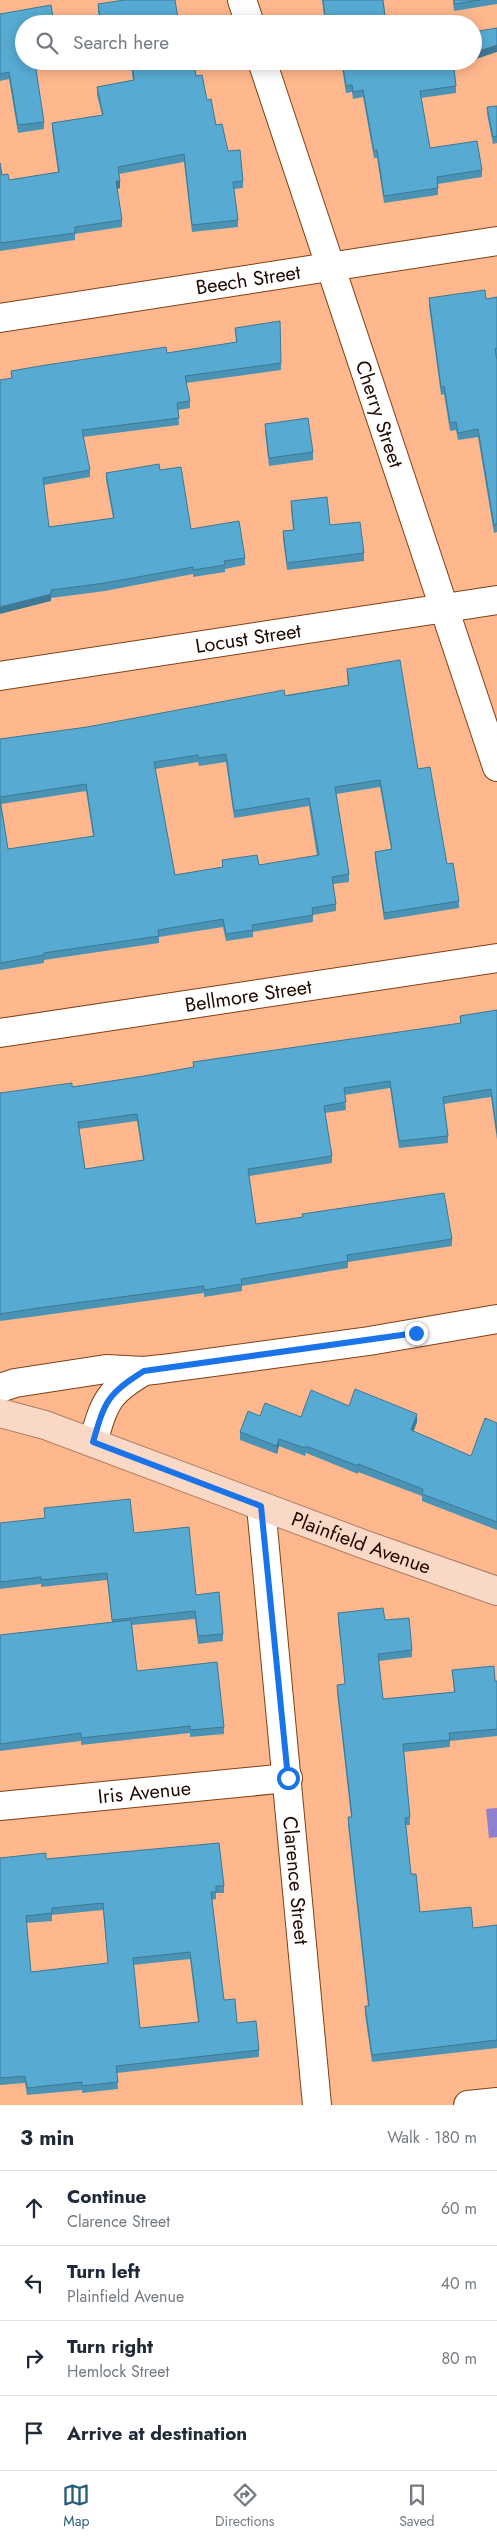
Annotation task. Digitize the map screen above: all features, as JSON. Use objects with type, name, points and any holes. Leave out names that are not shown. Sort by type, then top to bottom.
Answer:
[{"type":"main road","name":"Plainfield Avenue","points":[[0,1413],[45,1424],[261,1506],[497,1591]]},
{"type":"street","points":[[242,0],[247,15]]},
{"type":"street","name":"Cherry Street","points":[[265,70],[497,767]]},
{"type":"street","name":"Beech Street","points":[[0,318],[497,241]]},
{"type":"street","name":"Locust Street","points":[[0,676],[497,600]]},
{"type":"street","name":"Bellmore Street","points":[[0,1033],[497,958]]},
{"type":"street","points":[[0,1388],[15,1383],[106,1369],[144,1371],[369,1341],[497,1319]]},
{"type":"street","points":[[93,1442],[106,1400],[118,1387],[144,1371]]},
{"type":"street","name":"Clarence Street","points":[[261,1506],[318,2105]]},
{"type":"street","name":"Iris Avenue","points":[[0,1806],[288,1778]]},
{"type":"street","points":[[468,2105],[497,2102]]},
{"type":"shaded area","points":[[497,1808],[497,1837],[489,1838],[486,1809]]},
{"type":"building","points":[[124,0],[175,0],[178,15],[100,15],[98,4]]},
{"type":"building","points":[[323,0],[383,0],[385,15],[325,15]]},
{"type":"building","points":[[454,0],[480,0],[454,4]]},
{"type":"building","points":[[51,5],[53,15],[15,15],[15,70],[36,70],[44,122],[18,125],[9,72],[0,74],[0,14]]},
{"type":"building","points":[[497,28],[497,45],[482,50],[482,30]]},
{"type":"building","points":[[133,70],[195,70],[196,76],[202,75],[207,100],[211,99],[216,125],[222,124],[228,151],[240,150],[243,181],[233,182],[238,220],[192,225],[184,154],[118,167],[120,181],[116,181],[122,220],[75,227],[75,233],[0,243],[0,163],[2,175],[8,174],[9,180],[59,172],[52,123],[103,115],[97,87],[134,80]]},
{"type":"building","points":[[343,70],[454,70],[456,86],[420,91],[430,148],[477,141],[482,170],[437,177],[438,188],[384,196],[377,150],[374,151],[363,90],[353,92],[352,85],[346,86]]},
{"type":"building","points":[[497,106],[497,136],[493,137],[487,107]]},
{"type":"building","points":[[485,290],[486,299],[497,297],[497,348],[495,349],[497,360],[497,524],[494,525],[478,429],[458,433],[456,422],[450,423],[444,386],[441,387],[429,298]]},
{"type":"building","points":[[280,321],[281,363],[185,376],[190,401],[177,403],[179,418],[82,430],[90,470],[43,478],[49,527],[114,518],[106,473],[159,464],[160,470],[181,467],[191,529],[239,521],[245,558],[224,561],[225,565],[193,570],[193,567],[105,583],[51,590],[51,594],[0,607],[0,380],[12,378],[11,371],[46,365],[166,347],[167,353],[237,342],[235,328]]},
{"type":"building","points":[[308,418],[313,452],[269,458],[265,424]]},
{"type":"building","points":[[327,497],[330,525],[360,522],[364,553],[287,563],[283,531],[294,530],[291,501]]},
{"type":"building","points":[[400,660],[418,769],[430,767],[447,864],[453,863],[459,901],[384,913],[375,852],[392,849],[380,780],[335,787],[349,874],[332,877],[336,904],[312,908],[313,915],[252,925],[253,930],[226,934],[223,919],[158,930],[159,936],[44,953],[44,955],[0,963],[0,799],[8,849],[94,836],[86,784],[0,797],[0,739],[87,727],[284,690],[285,696],[349,685],[347,669]],"holes":[[[226,754],[234,811],[309,798],[319,855],[259,865],[257,855],[222,860],[223,867],[175,875],[154,762],[198,755],[199,758]]]},
{"type":"building","points":[[497,1010],[497,1133],[491,1089],[443,1097],[448,1136],[399,1141],[390,1081],[344,1088],[346,1102],[324,1106],[332,1156],[248,1169],[256,1224],[303,1217],[302,1214],[444,1193],[452,1239],[347,1255],[348,1261],[241,1279],[242,1284],[204,1290],[204,1286],[0,1314],[0,1093],[72,1083],[72,1087],[194,1067],[193,1062],[461,1023],[460,1016]],"holes":[[[137,1114],[144,1160],[85,1169],[78,1122]]]},
{"type":"building","points":[[355,1389],[417,1414],[411,1430],[471,1456],[485,1418],[497,1423],[497,1522],[422,1494],[423,1489],[358,1464],[358,1466],[306,1446],[305,1448],[279,1439],[277,1446],[240,1432],[248,1411],[260,1416],[265,1403],[301,1417],[311,1390],[349,1406]]},
{"type":"building","points":[[130,1499],[134,1533],[189,1527],[196,1595],[219,1592],[223,1634],[198,1636],[195,1611],[112,1620],[107,1573],[41,1580],[41,1577],[0,1582],[0,1523],[45,1518],[44,1508]]},
{"type":"building","points":[[383,1608],[385,1620],[409,1618],[412,1650],[378,1654],[383,1699],[455,1692],[452,1670],[494,1666],[495,1681],[497,1681],[497,1729],[449,1733],[450,1740],[403,1744],[410,1817],[405,1818],[411,1874],[416,1874],[420,1912],[471,1907],[473,1928],[497,1925],[497,2040],[372,2055],[365,2006],[369,2006],[348,1817],[352,1817],[337,1685],[345,1684],[338,1613]]},
{"type":"building","points":[[131,1620],[137,1671],[217,1662],[224,1727],[190,1730],[190,1726],[81,1738],[81,1733],[0,1744],[0,1635]]},
{"type":"building","points":[[219,1843],[224,1886],[216,1886],[216,1892],[211,1892],[224,2000],[235,1999],[237,2023],[256,2021],[259,2050],[116,2066],[118,2082],[82,2086],[82,2082],[27,2088],[25,2076],[0,2078],[0,1858],[46,1853],[46,1859]],"holes":[[[103,1903],[108,1963],[31,1972],[26,1916],[52,1913],[52,1908]],[[190,1952],[199,2022],[140,2028],[133,1958]]]},
{"type":"route","points":[[288,1778],[261,1506],[93,1442],[100,1416],[106,1400],[118,1387],[144,1371],[416,1333]]}]
